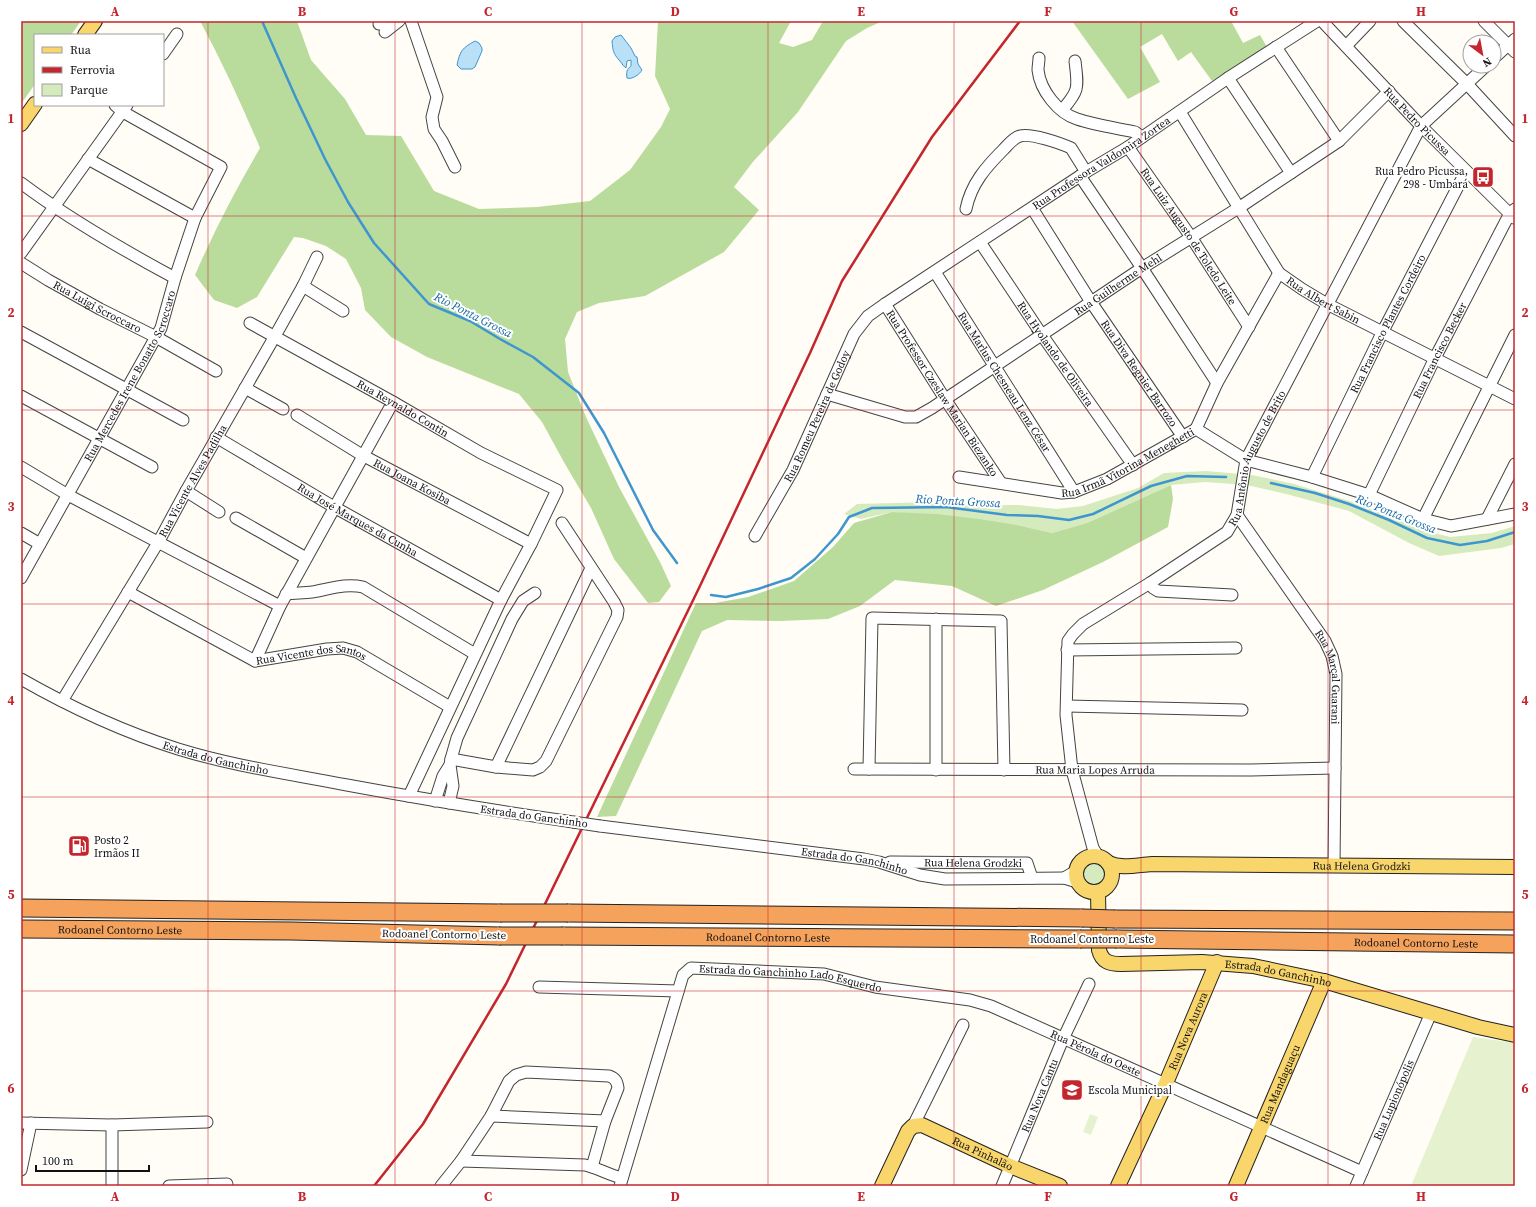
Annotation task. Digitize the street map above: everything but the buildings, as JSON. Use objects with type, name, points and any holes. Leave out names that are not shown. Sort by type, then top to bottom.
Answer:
[{"type":"highway","name":"Rodoanel Contorno Leste","points":[[21,908],[1115,919],[1515,921]]},
{"type":"highway","name":"Rodoanel Contorno Leste","points":[[21,929],[292,931],[499,936],[1117,939],[1515,944]]},
{"type":"main road","points":[[86,34],[95,21]]},
{"type":"main road","points":[[21,124],[34,105]]},
{"type":"main road","points":[[1098,856],[1111,868],[1112,879],[1106,888],[1098,892],[1090,892],[1085,890],[1077,877],[1081,861],[1098,856]]},
{"type":"main road","name":"Rua Helena Grodzki","points":[[1098,856],[1120,867],[1152,864],[1515,867]]},
{"type":"main road","name":"Rua Helena Grodzki","points":[[1112,879],[1128,874],[1208,865]]},
{"type":"main road","name":"Estrada do Ganchinho","points":[[1098,892],[1099,950],[1101,955],[1108,962],[1121,964],[1217,962],[1253,966],[1324,981],[1484,1029],[1515,1035]]},
{"type":"main road","name":"Rua Nova Aurora","points":[[1118,1186],[1166,1083],[1217,962]]},
{"type":"main road","name":"Rua Mandaguaçu","points":[[1236,1186],[1324,981]]},
{"type":"main road","name":"Rua Pinhalão","points":[[911,1128],[922,1125],[1010,1166],[1060,1186]]},
{"type":"main road","points":[[882,1186],[911,1128]]},
{"type":"street","points":[[382,26],[399,21]]},
{"type":"street","points":[[411,21],[437,97],[432,117],[434,129],[442,140],[455,167]]},
{"type":"street","name":"Rua Professora Valdomira Zortea","points":[[885,304],[1083,174],[1128,147],[1228,78],[1317,21]]},
{"type":"street","name":"Rua Pedro Picussa","points":[[1322,21],[1421,126],[1466,171],[1513,214]]},
{"type":"street","points":[[1346,46],[1370,21]]},
{"type":"street","points":[[1403,21],[1515,136]]},
{"type":"street","points":[[1484,21],[1513,46],[1502,53]]},
{"type":"street","points":[[164,52],[176,34]]},
{"type":"street","points":[[1276,47],[1339,141]]},
{"type":"street","points":[[1039,58],[1038,71],[1042,83],[1050,99],[1062,110],[1076,119],[1135,132],[1142,137]]},
{"type":"street","points":[[1062,110],[1074,97],[1078,86],[1075,61]]},
{"type":"street","name":"Rua Antônio Augusto de Brito","points":[[1098,856],[1072,770],[1066,706],[1068,641],[1083,624],[1150,583],[1227,532],[1237,515],[1246,460],[1421,126],[1477,74]]},
{"type":"street","points":[[1228,78],[1291,173]]},
{"type":"street","name":"Rua Guilherme Mehl","points":[[827,394],[911,418],[932,408],[1142,268],[1240,207],[1339,141],[1389,91]]},
{"type":"street","points":[[21,253],[88,159],[122,107]]},
{"type":"street","name":"Rua Mercedes Irene Bonatto Scroccaro","points":[[21,578],[161,328],[175,278],[195,218],[221,166],[122,107]]},
{"type":"street","name":"Rua Albert Sabin","points":[[1180,112],[1240,207],[1279,273],[1327,304],[1515,399]]},
{"type":"street","points":[[966,209],[968,198],[984,169],[1019,136],[1028,136],[1070,148],[1083,174],[1217,383]]},
{"type":"street","name":"Rua Luiz Augusto de Toledo Leite","points":[[1128,147],[1191,237],[1249,327]]},
{"type":"street","points":[[88,159],[195,218]]},
{"type":"street","name":"Rua Francisco Plantes Cordeiro","points":[[1312,477],[1383,331],[1466,171]]},
{"type":"street","points":[[21,182],[54,207],[119,248],[175,278]]},
{"type":"street","name":"Rua Diva Regnier Barrozo","points":[[1032,208],[1092,302],[1183,437]]},
{"type":"street","name":"Rua Francisco Becker","points":[[1369,495],[1435,358],[1513,214]]},
{"type":"street","name":"Rua Hyolando de Oliveira","points":[[980,242],[1132,466]]},
{"type":"street","name":"Rua Vicente Alves Padilha","points":[[62,701],[159,541],[216,437],[303,286],[317,257]]},
{"type":"street","name":"Rua Luigi Scroccaro","points":[[21,263],[100,309],[156,337],[216,370]]},
{"type":"street","name":"Rua Marlus Chesneau Lenz César","points":[[934,272],[1074,492]]},
{"type":"street","points":[[1196,429],[1217,383],[1279,273]]},
{"type":"street","points":[[303,286],[343,311]]},
{"type":"street","name":"Rua Romeu Pereira de Godoy","points":[[755,536],[793,470],[854,334],[868,316],[885,304]]},
{"type":"street","name":"Rua Professor Czeslaw Marian Biezanko","points":[[885,304],[945,399],[1001,483]]},
{"type":"street","name":"Rua Reynaldo Contin","points":[[250,322],[481,453],[557,490],[531,544]]},
{"type":"street","points":[[21,332],[183,420]]},
{"type":"street","points":[[1423,520],[1488,386],[1515,335]]},
{"type":"street","points":[[245,388],[283,409]]},
{"type":"street","points":[[21,396],[99,440],[152,467]]},
{"type":"street","points":[[255,660],[286,594],[362,455],[393,402]]},
{"type":"street","name":"Rua Joana Kosiba","points":[[297,415],[362,455],[531,544]]},
{"type":"street","name":"Rua Irmã Vitorina Meneghetti","points":[[959,477],[1062,493],[1074,492],[1107,479],[1196,429],[1246,460],[1312,477],[1369,495],[1423,520],[1451,526],[1515,514]]},
{"type":"street","name":"Rua José Marques da Cunha","points":[[216,437],[334,507],[501,600]]},
{"type":"street","points":[[1487,519],[1515,464]]},
{"type":"street","points":[[21,467],[68,495],[159,541],[280,606]]},
{"type":"street","points":[[186,491],[219,512]]},
{"type":"street","name":"Rua Marçal Guarani","points":[[1237,515],[1325,641],[1332,656],[1336,674],[1334,866]]},
{"type":"street","points":[[236,518],[306,558]]},
{"type":"street","points":[[451,762],[533,770],[540,767],[546,761],[617,616],[618,610],[614,602],[562,523]]},
{"type":"street","points":[[21,533],[40,544]]},
{"type":"street","points":[[409,796],[501,600],[531,544]]},
{"type":"street","points":[[496,767],[591,568]]},
{"type":"street","points":[[1150,583],[1153,588],[1158,591],[1232,595]]},
{"type":"street","points":[[286,594],[312,592],[343,585],[363,587],[475,654]]},
{"type":"street","name":"Rua Vicente dos Santos","points":[[128,592],[255,660],[327,649],[344,648],[357,652],[450,707]]},
{"type":"street","points":[[435,801],[448,777],[457,738],[512,619],[523,601],[535,593]]},
{"type":"street","points":[[869,769],[872,618],[1001,621],[1004,770]]},
{"type":"street","points":[[936,619],[936,770]]},
{"type":"street","points":[[1067,650],[1236,648]]},
{"type":"street","name":"Estrada do Ganchinho","points":[[21,679],[62,701],[156,741],[200,755],[259,768],[435,801],[573,822],[879,862],[916,874],[945,879],[1077,877]]},
{"type":"street","points":[[1066,706],[1242,710]]},
{"type":"street","name":"Rua Maria Lopes Arruda","points":[[854,769],[1251,770],[1335,768]]},
{"type":"street","points":[[448,777],[453,786],[449,803]]},
{"type":"street","name":"Rua Helena Grodzki","points":[[879,862],[1026,863],[1032,878]]},
{"type":"street","name":"Estrada do Ganchinho Lado Esquerdo","points":[[621,1182],[678,990],[683,975],[691,968],[824,974],[875,987],[935,995]]},
{"type":"street","name":"Rua Nova Cantu","points":[[1002,1186],[1063,1039],[1089,984]]},
{"type":"street","points":[[539,988],[678,990]]},
{"type":"street","name":"Rua Pérola do Oeste","points":[[935,995],[970,1000],[991,1006],[1362,1172]]},
{"type":"street","name":"Rua Lupionópolis","points":[[1356,1186],[1431,1013]]},
{"type":"street","points":[[911,1128],[963,1025]]},
{"type":"street","points":[[441,1186],[461,1161],[491,1116],[509,1081],[516,1075],[526,1072],[609,1076],[617,1082],[618,1088],[605,1121],[592,1166]]},
{"type":"street","points":[[491,1116],[605,1121]]},
{"type":"street","points":[[21,1170],[26,1123],[112,1125],[207,1122]]},
{"type":"street","points":[[112,1125],[112,1186]]},
{"type":"street","points":[[461,1161],[592,1166],[621,1182]]},
{"type":"street","points":[[169,1186],[227,1184]]},
{"type":"green space","points":[[21,21],[81,21],[72,34],[34,34],[34,85],[21,104]]},
{"type":"green space","points":[[200,21],[297,21],[311,60],[345,99],[366,135],[401,136],[434,191],[479,209],[537,207],[590,201],[630,170],[661,127],[670,109],[655,76],[658,21],[791,21],[779,43],[793,47],[812,40],[823,21],[883,21],[867,28],[846,41],[798,112],[752,163],[734,187],[759,210],[724,252],[645,296],[599,303],[577,312],[565,339],[568,372],[586,417],[619,487],[660,562],[671,586],[659,602],[648,603],[614,559],[591,508],[542,422],[519,394],[427,357],[391,337],[365,310],[361,288],[346,259],[326,246],[303,238],[294,237],[257,297],[237,308],[214,300],[195,275],[226,210],[260,148],[232,84]]},
{"type":"green space","points":[[1072,21],[1231,21],[1243,43],[1260,35],[1267,47],[1212,81],[1191,52],[1178,61],[1162,34],[1140,47],[1160,82],[1128,99]]},
{"type":"green space","points":[[1206,471],[1252,475],[1294,484],[1356,503],[1422,530],[1450,537],[1492,533],[1515,526],[1515,544],[1501,548],[1439,556],[1409,543],[1349,511],[1247,485],[1205,482],[1171,485],[1087,523],[1052,533],[1017,525],[892,512],[861,519],[844,514],[857,504],[933,502],[983,505],[1019,505],[1057,509],[1083,506],[1138,488],[1164,473]]},
{"type":"green space","points":[[1171,485],[1173,499],[1168,527],[1103,562],[1043,590],[996,606],[952,586],[895,580],[860,606],[828,619],[780,621],[727,620],[702,631],[616,816],[597,817],[696,603],[715,603],[748,597],[794,581],[833,547],[854,523],[892,512],[936,514],[979,519],[1017,525],[1052,533],[1087,523]]},
{"type":"green space","points":[[1094,859],[1104,864],[1109,874],[1104,884],[1094,889],[1084,884],[1079,874],[1084,864]]},
{"type":"green space","points":[[1473,1037],[1515,1043],[1515,1186],[1411,1186]]},
{"type":"green space","points":[[1090,1114],[1098,1117],[1091,1135],[1083,1132]]},
{"type":"water","points":[[621,35],[637,57],[638,64],[642,70],[638,75],[631,78],[627,78],[627,74],[631,66],[631,60],[627,61],[626,68],[613,50],[612,41],[615,37]]},
{"type":"water","points":[[475,41],[479,43],[482,51],[475,67],[472,69],[461,69],[457,65],[459,56],[464,48]]},
{"type":"waterway","name":"Rio Ponta Grossa","points":[[262,21],[325,159],[348,202],[374,243],[429,304],[470,321],[533,357],[579,393],[604,433],[653,530],[677,563]]},
{"type":"waterway","name":"Rio Ponta Grossa","points":[[711,595],[726,597],[758,589],[791,578],[815,559],[838,534],[849,517],[872,508],[946,507],[1007,515],[1038,516],[1069,520],[1093,514],[1151,486],[1187,476],[1226,477]]},
{"type":"waterway","name":"Rio Ponta Grossa","points":[[1271,483],[1315,493],[1349,504],[1389,520],[1427,538],[1460,545],[1487,541],[1515,532]]},
{"type":"railway","points":[[374,1186],[423,1124],[506,984],[699,588],[810,353],[842,281],[932,137],[1020,21]]},
{"type":"place","name":"Rua Pedro Picussa, 298 - Umbará","points":[[1483,177]]},
{"type":"place","name":"Posto 2 Irmãos II","points":[[79,846]]},
{"type":"place","name":"Escola Municipal","points":[[1072,1090]]}]
